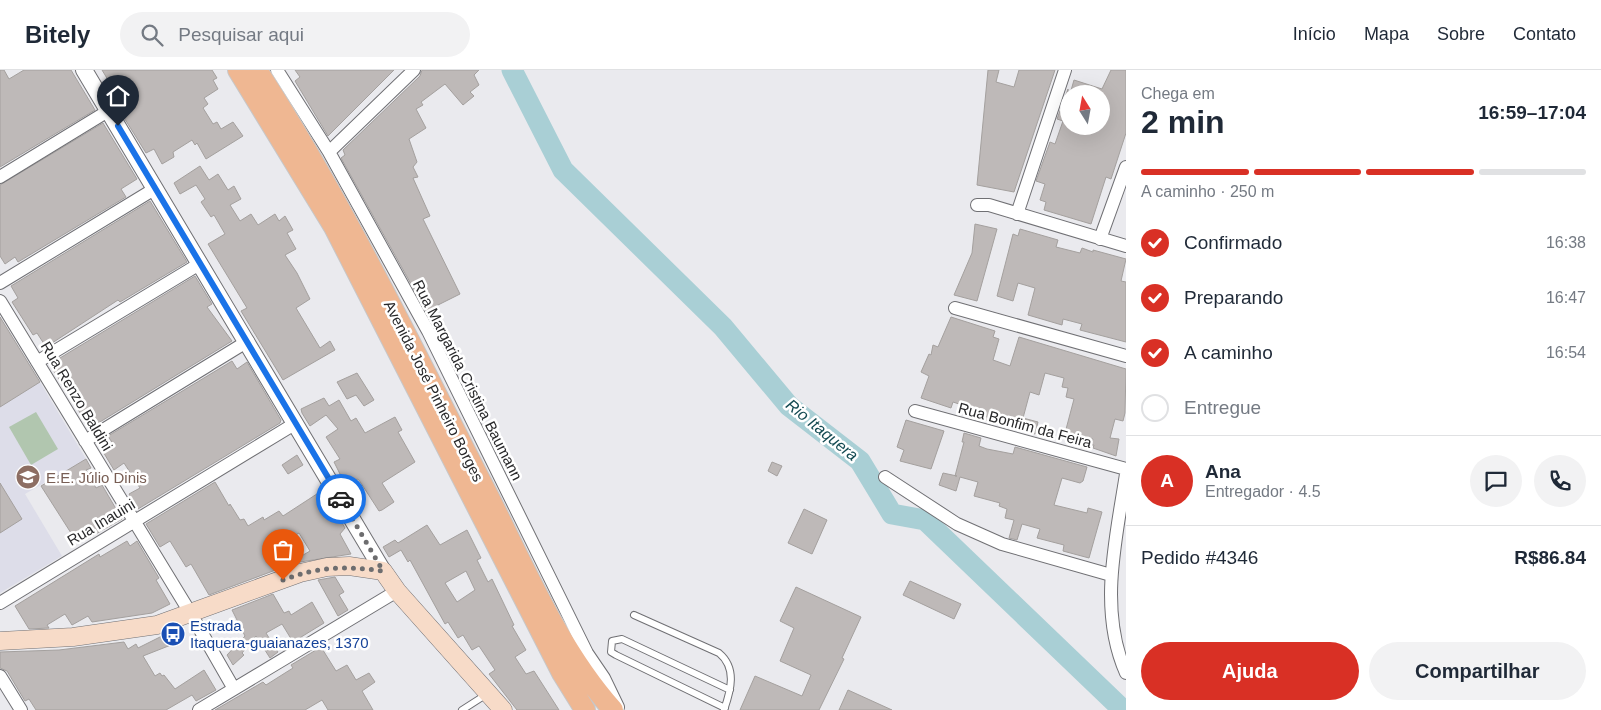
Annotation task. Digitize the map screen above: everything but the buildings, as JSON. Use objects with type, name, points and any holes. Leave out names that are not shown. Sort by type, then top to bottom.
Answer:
[{"type":"main road","name":"Avenida José Pinheiro Borges","points":[[238,70],[334,227],[562,673],[584,710]]},
{"type":"main road","name":"Avenida José Pinheiro Borges","points":[[258,70],[286,114],[348,222],[551,619],[600,695],[613,710]]},
{"type":"main road","points":[[0,641],[73,637],[157,625],[300,573],[327,567],[349,566],[383,571],[397,591],[503,710]]},
{"type":"street","points":[[84,70],[248,341],[383,571]]},
{"type":"street","points":[[329,152],[414,70]]},
{"type":"street","points":[[1017,214],[1065,70]]},
{"type":"street","name":"Rua Margarida Cristina Baumann","points":[[281,71],[329,152],[428,331],[587,653],[604,678],[619,710]]},
{"type":"street","points":[[0,178],[108,111]]},
{"type":"street","points":[[1100,239],[1126,167]]},
{"type":"street","points":[[0,282],[156,188]]},
{"type":"street","points":[[978,205],[989,205],[1126,246]]},
{"type":"street","points":[[38,362],[201,263]]},
{"type":"street","name":"Rua Renzo Baldini","points":[[0,301],[191,614],[234,689]]},
{"type":"street","points":[[955,308],[1126,356]]},
{"type":"street","points":[[85,441],[248,341]]},
{"type":"street","name":"Rua Bonfim da Feira","points":[[915,411],[1126,469]]},
{"type":"street","name":"Rua Inauini","points":[[0,602],[296,423]]},
{"type":"street","points":[[1126,474],[1111,575],[1113,633],[1118,656],[1126,673]]},
{"type":"street","points":[[885,477],[957,524],[993,540],[1111,575]]},
{"type":"street","points":[[199,710],[397,591]]},
{"type":"street","points":[[0,676],[20,710]]},
{"type":"lane","points":[[634,615],[719,652],[728,663],[732,680],[730,690],[724,709],[611,652],[610,645],[612,641],[622,639],[730,690]]},
{"type":"lane","points":[[462,710],[488,694]]},
{"type":"shaded area","name":"E.E. Júlio Dinis","points":[[40,382],[86,459],[25,494],[62,556],[0,593],[0,407]]},
{"type":"green space","points":[[36,412],[58,449],[31,465],[9,427]]},
{"type":"waterway","name":"Rio Itaquera","points":[[512,70],[563,170],[723,327],[789,406],[860,461],[892,514],[925,520],[1123,710]]},
{"type":"way so far","points":[[283,580],[300,573],[327,567],[349,566],[383,571],[341,499]]},
{"type":"place","name":"E.E. Júlio Dinis","points":[[28,477]]},
{"type":"place","name":"Estrada Itaquera-guaianazes, 1370","points":[[173,634]]},
{"type":"route","points":[[118,126],[341,499]]}]
